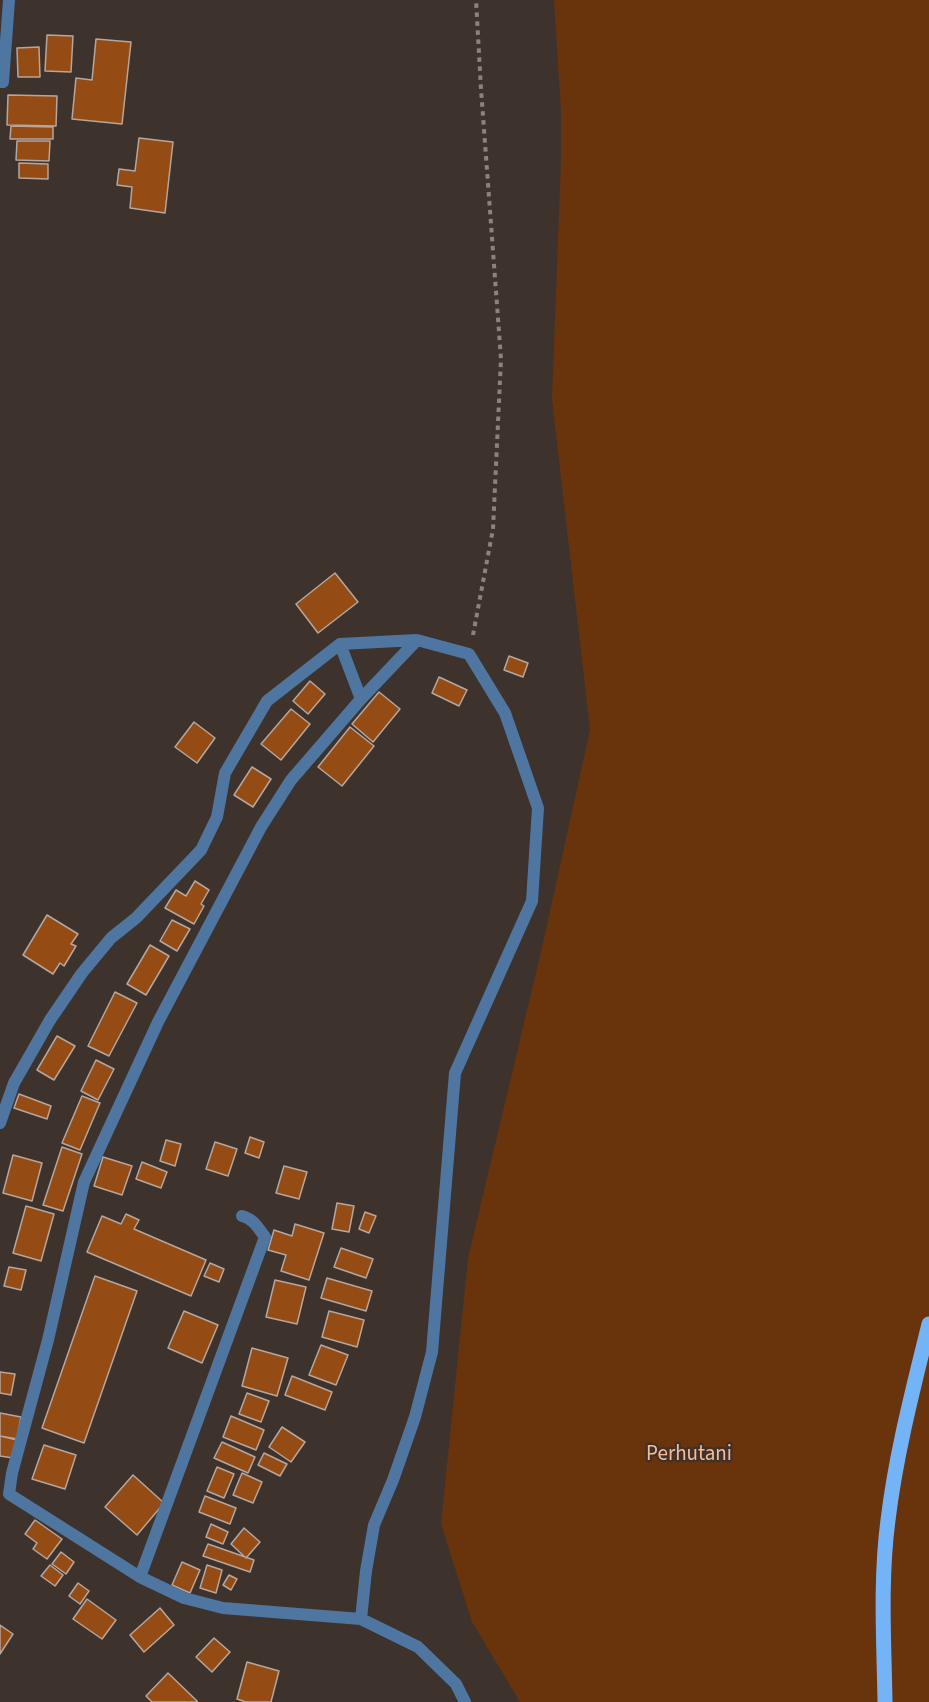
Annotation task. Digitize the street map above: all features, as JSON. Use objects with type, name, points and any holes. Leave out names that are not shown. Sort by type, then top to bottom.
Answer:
[{"type":"main road","points":[[885,1702],[882,1600],[888,1521],[899,1454],[929,1324]]},
{"type":"street","points":[[0,82],[3,82],[9,0]]},
{"type":"street","points":[[417,640],[361,699],[291,780],[261,827],[158,1022],[84,1182],[48,1340],[5,1495],[140,1577],[184,1598],[223,1608],[361,1619],[418,1647],[456,1684],[465,1702]]},
{"type":"street","points":[[0,1123],[14,1083],[50,1020],[82,973],[111,938],[136,918],[201,850],[217,818],[225,773],[267,701],[340,644],[417,640],[469,654],[505,713],[538,808],[532,902],[455,1073],[432,1352],[415,1417],[374,1525],[361,1619]]},
{"type":"street","points":[[340,644],[361,699]]},
{"type":"street","points":[[140,1577],[265,1237],[255,1223],[242,1216]]},
{"type":"path","points":[[469,654],[493,529],[501,359],[476,0]]},
{"type":"green space","name":"Perhutani","points":[[554,0],[929,0],[929,1702],[520,1702],[472,1622],[441,1524],[468,1258],[541,952],[590,730],[552,399],[561,160],[561,111]]},
{"type":"building","points":[[47,35],[73,36],[71,72],[45,71]]},
{"type":"building","points":[[96,39],[131,42],[122,124],[72,119],[76,78],[92,80]]},
{"type":"building","points":[[39,47],[40,77],[18,77],[17,48]]},
{"type":"building","points":[[8,95],[57,96],[56,126],[7,125]]},
{"type":"building","points":[[11,126],[53,127],[53,139],[10,139]]},
{"type":"building","points":[[139,138],[173,142],[165,213],[130,208],[132,187],[117,185],[119,169],[135,171]]},
{"type":"building","points":[[17,141],[50,141],[49,161],[16,160]]},
{"type":"building","points":[[19,163],[48,164],[48,179],[19,178]]},
{"type":"building","points":[[335,573],[358,602],[318,633],[296,604]]},
{"type":"building","points":[[509,656],[528,663],[523,677],[504,670]]},
{"type":"building","points":[[439,677],[467,690],[459,706],[432,693]]},
{"type":"building","points":[[310,681],[325,694],[308,714],[293,701]]},
{"type":"building","points":[[379,692],[400,709],[373,742],[352,724]]},
{"type":"building","points":[[291,709],[310,724],[281,760],[261,744]]},
{"type":"building","points":[[194,722],[215,738],[197,763],[175,747]]},
{"type":"building","points":[[350,727],[374,746],[342,786],[318,767]]},
{"type":"building","points":[[252,767],[271,779],[253,807],[234,795]]},
{"type":"building","points":[[195,881],[209,890],[201,904],[204,906],[194,924],[165,908],[176,890],[186,896]]},
{"type":"building","points":[[47,915],[78,934],[71,944],[76,946],[64,966],[60,963],[53,974],[23,955]]},
{"type":"building","points":[[172,920],[190,929],[177,951],[160,941]]},
{"type":"building","points":[[150,945],[169,956],[146,995],[127,984]]},
{"type":"building","points":[[115,992],[137,1003],[109,1056],[88,1046]]},
{"type":"building","points":[[57,1036],[75,1046],[54,1080],[37,1070]]},
{"type":"building","points":[[96,1060],[114,1069],[98,1100],[81,1091]]},
{"type":"building","points":[[19,1094],[51,1106],[47,1119],[14,1108]]},
{"type":"building","points":[[82,1096],[100,1103],[80,1150],[62,1143]]},
{"type":"building","points":[[250,1137],[264,1142],[259,1158],[245,1153]]},
{"type":"building","points":[[166,1140],[181,1144],[175,1166],[160,1161]]},
{"type":"building","points":[[215,1142],[237,1149],[228,1176],[206,1169]]},
{"type":"building","points":[[62,1147],[82,1154],[63,1211],[43,1205]]},
{"type":"building","points":[[13,1155],[42,1163],[32,1201],[3,1193]]},
{"type":"building","points":[[103,1157],[132,1166],[122,1195],[94,1186]]},
{"type":"building","points":[[142,1162],[167,1172],[161,1188],[136,1179]]},
{"type":"building","points":[[284,1166],[307,1172],[299,1199],[276,1193]]},
{"type":"building","points":[[337,1203],[354,1206],[349,1232],[332,1229]]},
{"type":"building","points":[[26,1206],[54,1214],[41,1261],[13,1253]]},
{"type":"building","points":[[365,1212],[376,1216],[369,1233],[359,1229]]},
{"type":"building","points":[[126,1214],[139,1220],[134,1229],[206,1260],[191,1296],[87,1252],[102,1216],[121,1224]]},
{"type":"building","points":[[295,1224],[324,1233],[309,1280],[281,1271],[286,1255],[268,1250],[274,1230],[292,1236]]},
{"type":"building","points":[[341,1248],[373,1259],[366,1278],[334,1267]]},
{"type":"building","points":[[210,1263],[224,1269],[219,1282],[204,1276]]},
{"type":"building","points":[[9,1267],[26,1270],[21,1290],[4,1286]]},
{"type":"building","points":[[95,1276],[137,1291],[84,1443],[42,1428]]},
{"type":"building","points":[[327,1278],[372,1291],[366,1311],[321,1298]]},
{"type":"building","points":[[275,1280],[306,1287],[297,1324],[266,1317]]},
{"type":"building","points":[[184,1311],[218,1325],[202,1363],[168,1348]]},
{"type":"building","points":[[329,1311],[364,1320],[357,1347],[322,1337]]},
{"type":"building","points":[[321,1345],[348,1355],[336,1385],[309,1375]]},
{"type":"building","points":[[252,1348],[288,1358],[277,1396],[242,1386]]},
{"type":"building","points":[[0,1372],[15,1374],[11,1395],[0,1393]]},
{"type":"building","points":[[292,1376],[332,1392],[325,1410],[285,1395]]},
{"type":"building","points":[[247,1393],[269,1401],[261,1422],[239,1414]]},
{"type":"building","points":[[0,1413],[21,1417],[17,1439],[0,1436]]},
{"type":"building","points":[[231,1416],[264,1430],[256,1450],[223,1437]]},
{"type":"building","points":[[282,1427],[305,1442],[291,1462],[269,1447]]},
{"type":"building","points":[[0,1436],[17,1440],[13,1458],[0,1456]]},
{"type":"building","points":[[222,1442],[255,1457],[248,1473],[214,1458]]},
{"type":"building","points":[[44,1445],[76,1455],[65,1489],[32,1479]]},
{"type":"building","points":[[264,1453],[287,1464],[280,1476],[258,1465]]},
{"type":"building","points":[[217,1467],[234,1474],[224,1498],[207,1491]]},
{"type":"building","points":[[242,1473],[262,1482],[253,1503],[233,1495]]},
{"type":"building","points":[[133,1475],[164,1503],[137,1535],[105,1507]]},
{"type":"building","points":[[205,1496],[236,1508],[230,1524],[199,1512]]},
{"type":"building","points":[[35,1520],[62,1539],[47,1559],[33,1549],[37,1543],[25,1534]]},
{"type":"building","points":[[211,1524],[228,1532],[223,1544],[206,1537]]},
{"type":"building","points":[[244,1528],[260,1542],[246,1558],[231,1544]]},
{"type":"building","points":[[208,1544],[254,1560],[250,1572],[203,1556]]},
{"type":"building","points":[[61,1552],[74,1562],[66,1574],[52,1564]]},
{"type":"building","points":[[182,1562],[200,1570],[190,1593],[172,1585]]},
{"type":"building","points":[[50,1565],[63,1575],[55,1586],[41,1576]]},
{"type":"building","points":[[207,1565],[222,1570],[216,1593],[200,1588]]},
{"type":"building","points":[[229,1575],[237,1579],[231,1590],[223,1585]]},
{"type":"building","points":[[78,1583],[89,1591],[80,1604],[69,1596]]},
{"type":"building","points":[[87,1599],[116,1620],[102,1639],[73,1619]]},
{"type":"building","points":[[160,1608],[174,1625],[144,1652],[130,1635]]},
{"type":"building","points":[[0,1625],[13,1634],[0,1654]]},
{"type":"building","points":[[214,1638],[230,1652],[212,1672],[196,1657]]},
{"type":"building","points":[[247,1662],[279,1671],[271,1702],[246,1702],[237,1699]]},
{"type":"building","points":[[168,1673],[197,1702],[152,1702],[146,1696]]}]
